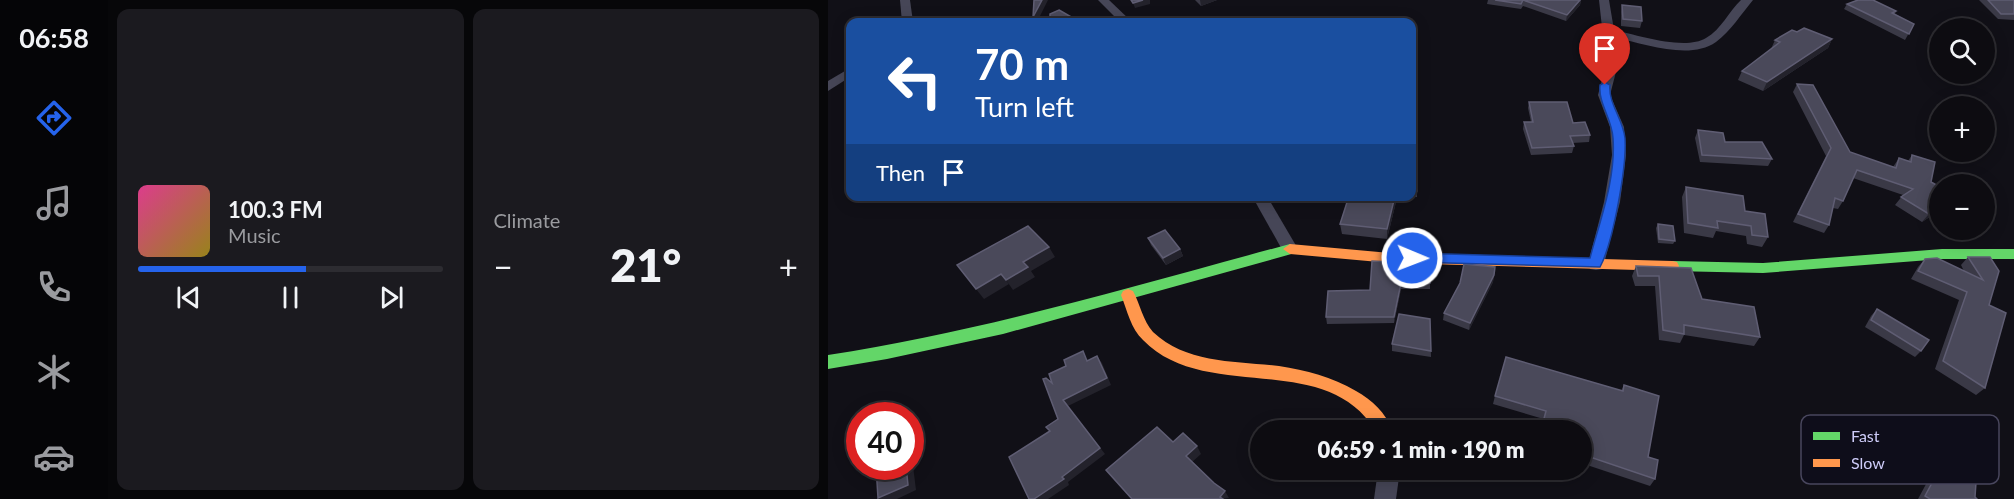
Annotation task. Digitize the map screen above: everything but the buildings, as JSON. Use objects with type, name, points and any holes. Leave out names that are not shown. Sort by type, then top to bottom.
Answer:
[{"type":"street","points":[[905,0],[907,18]]},
{"type":"street","points":[[1103,0],[1122,18]]},
{"type":"street","points":[[1596,264],[1616,185],[1619,138],[1614,115],[1604,95],[1612,64],[1604,0]]},
{"type":"street","points":[[1609,33],[1683,46],[1697,46],[1710,41],[1748,0]]},
{"type":"street","points":[[828,87],[846,75]]},
{"type":"street","points":[[1262,201],[1290,249]]},
{"type":"street","points":[[828,362],[887,354],[963,338],[1128,295],[1290,249],[1390,258],[1763,268],[1942,254],[2014,254]]},
{"type":"street","points":[[1128,295],[1149,337],[1173,354],[1204,364],[1306,376],[1332,385],[1355,398],[1380,420]]},
{"type":"street","points":[[1385,499],[1388,480]]},
{"type":"traffic: fast","points":[[828,362],[887,353],[1003,328],[1290,249]]},
{"type":"traffic: fast","points":[[1672,266],[1763,268],[1942,254],[2014,254]]},
{"type":"traffic: slow","points":[[1290,249],[1390,258],[1672,266]]},
{"type":"traffic: slow","points":[[1128,295],[1145,332],[1169,352],[1193,362],[1308,378],[1335,387],[1360,402],[1378,420]]},
{"type":"route","points":[[1412,258],[1596,264],[1616,185],[1619,138],[1614,115],[1604,95],[1605,85]]}]
